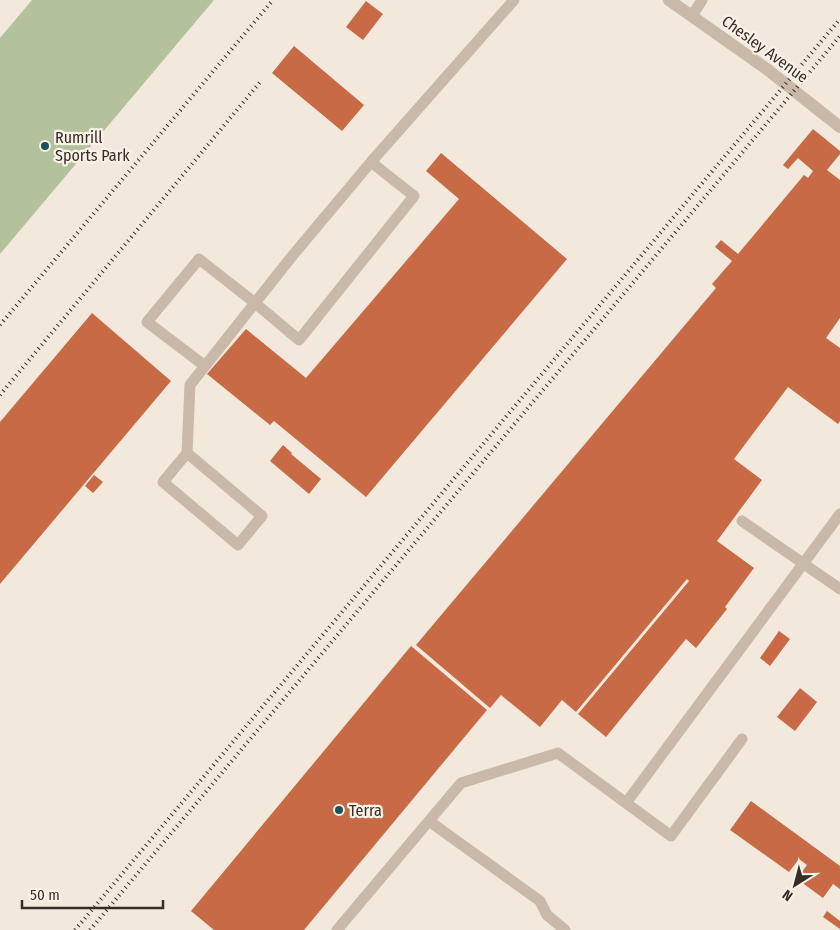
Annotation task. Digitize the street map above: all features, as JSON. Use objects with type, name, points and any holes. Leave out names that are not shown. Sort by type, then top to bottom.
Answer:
[{"type":"street","name":"Chesley Avenue","points":[[670,0],[768,70],[840,127]]},
{"type":"lane","points":[[187,453],[262,516],[238,545],[163,482],[187,453],[190,385],[371,162],[514,0]]},
{"type":"lane","points":[[692,16],[702,0]]},
{"type":"lane","points":[[205,366],[147,322],[199,259],[298,340],[414,196],[371,162]]},
{"type":"lane","points":[[626,803],[840,514]]},
{"type":"lane","points":[[742,521],[840,589]]},
{"type":"lane","points":[[337,930],[461,783],[558,753],[671,836],[742,739]]},
{"type":"lane","points":[[429,821],[540,901],[547,915],[564,930]]},
{"type":"green space","name":"Rumrill Sports Park","points":[[32,0],[214,0],[0,254],[0,38]]},
{"type":"building","points":[[366,1],[383,14],[363,40],[346,27]]},
{"type":"building","points":[[294,46],[364,105],[342,131],[272,73]]},
{"type":"building","points":[[813,129],[840,151],[840,154],[827,170],[840,180],[840,318],[826,338],[840,348],[840,421],[838,424],[788,387],[734,459],[762,480],[717,541],[754,568],[725,607],[727,609],[696,648],[686,639],[606,737],[578,714],[689,581],[687,579],[576,712],[562,700],[540,727],[501,695],[490,708],[416,645],[716,288],[712,284],[732,261],[715,247],[721,240],[738,254],[804,175],[808,178],[813,171],[798,158],[788,169],[783,165]]},
{"type":"building","points":[[441,153],[567,259],[366,497],[274,421],[270,425],[207,374],[246,329],[306,378],[459,199],[426,171]]},
{"type":"building","points":[[92,313],[171,381],[0,584],[0,422]]},
{"type":"building","points":[[283,445],[321,479],[309,494],[270,461]]},
{"type":"building","points":[[94,475],[103,482],[93,493],[85,486]]},
{"type":"building","points":[[779,631],[790,639],[770,666],[760,658]]},
{"type":"building","name":"Terra","points":[[411,646],[487,710],[304,930],[214,930],[191,911]]},
{"type":"building","points":[[800,688],[817,702],[795,731],[777,717]]},
{"type":"building","points":[[751,801],[840,866],[840,889],[833,884],[823,898],[797,879],[807,865],[799,859],[789,872],[730,830]]},
{"type":"building","points":[[827,911],[840,921],[840,929],[823,917]]},
{"type":"railway","points":[[0,325],[273,0]]},
{"type":"railway","points":[[75,930],[840,19]]},
{"type":"railway","points":[[90,930],[840,36]]},
{"type":"railway","points":[[0,395],[261,81]]},
{"type":"place","name":"Rumrill Sports Park","points":[[45,146]]},
{"type":"place","name":"Terra","points":[[339,810]]}]
